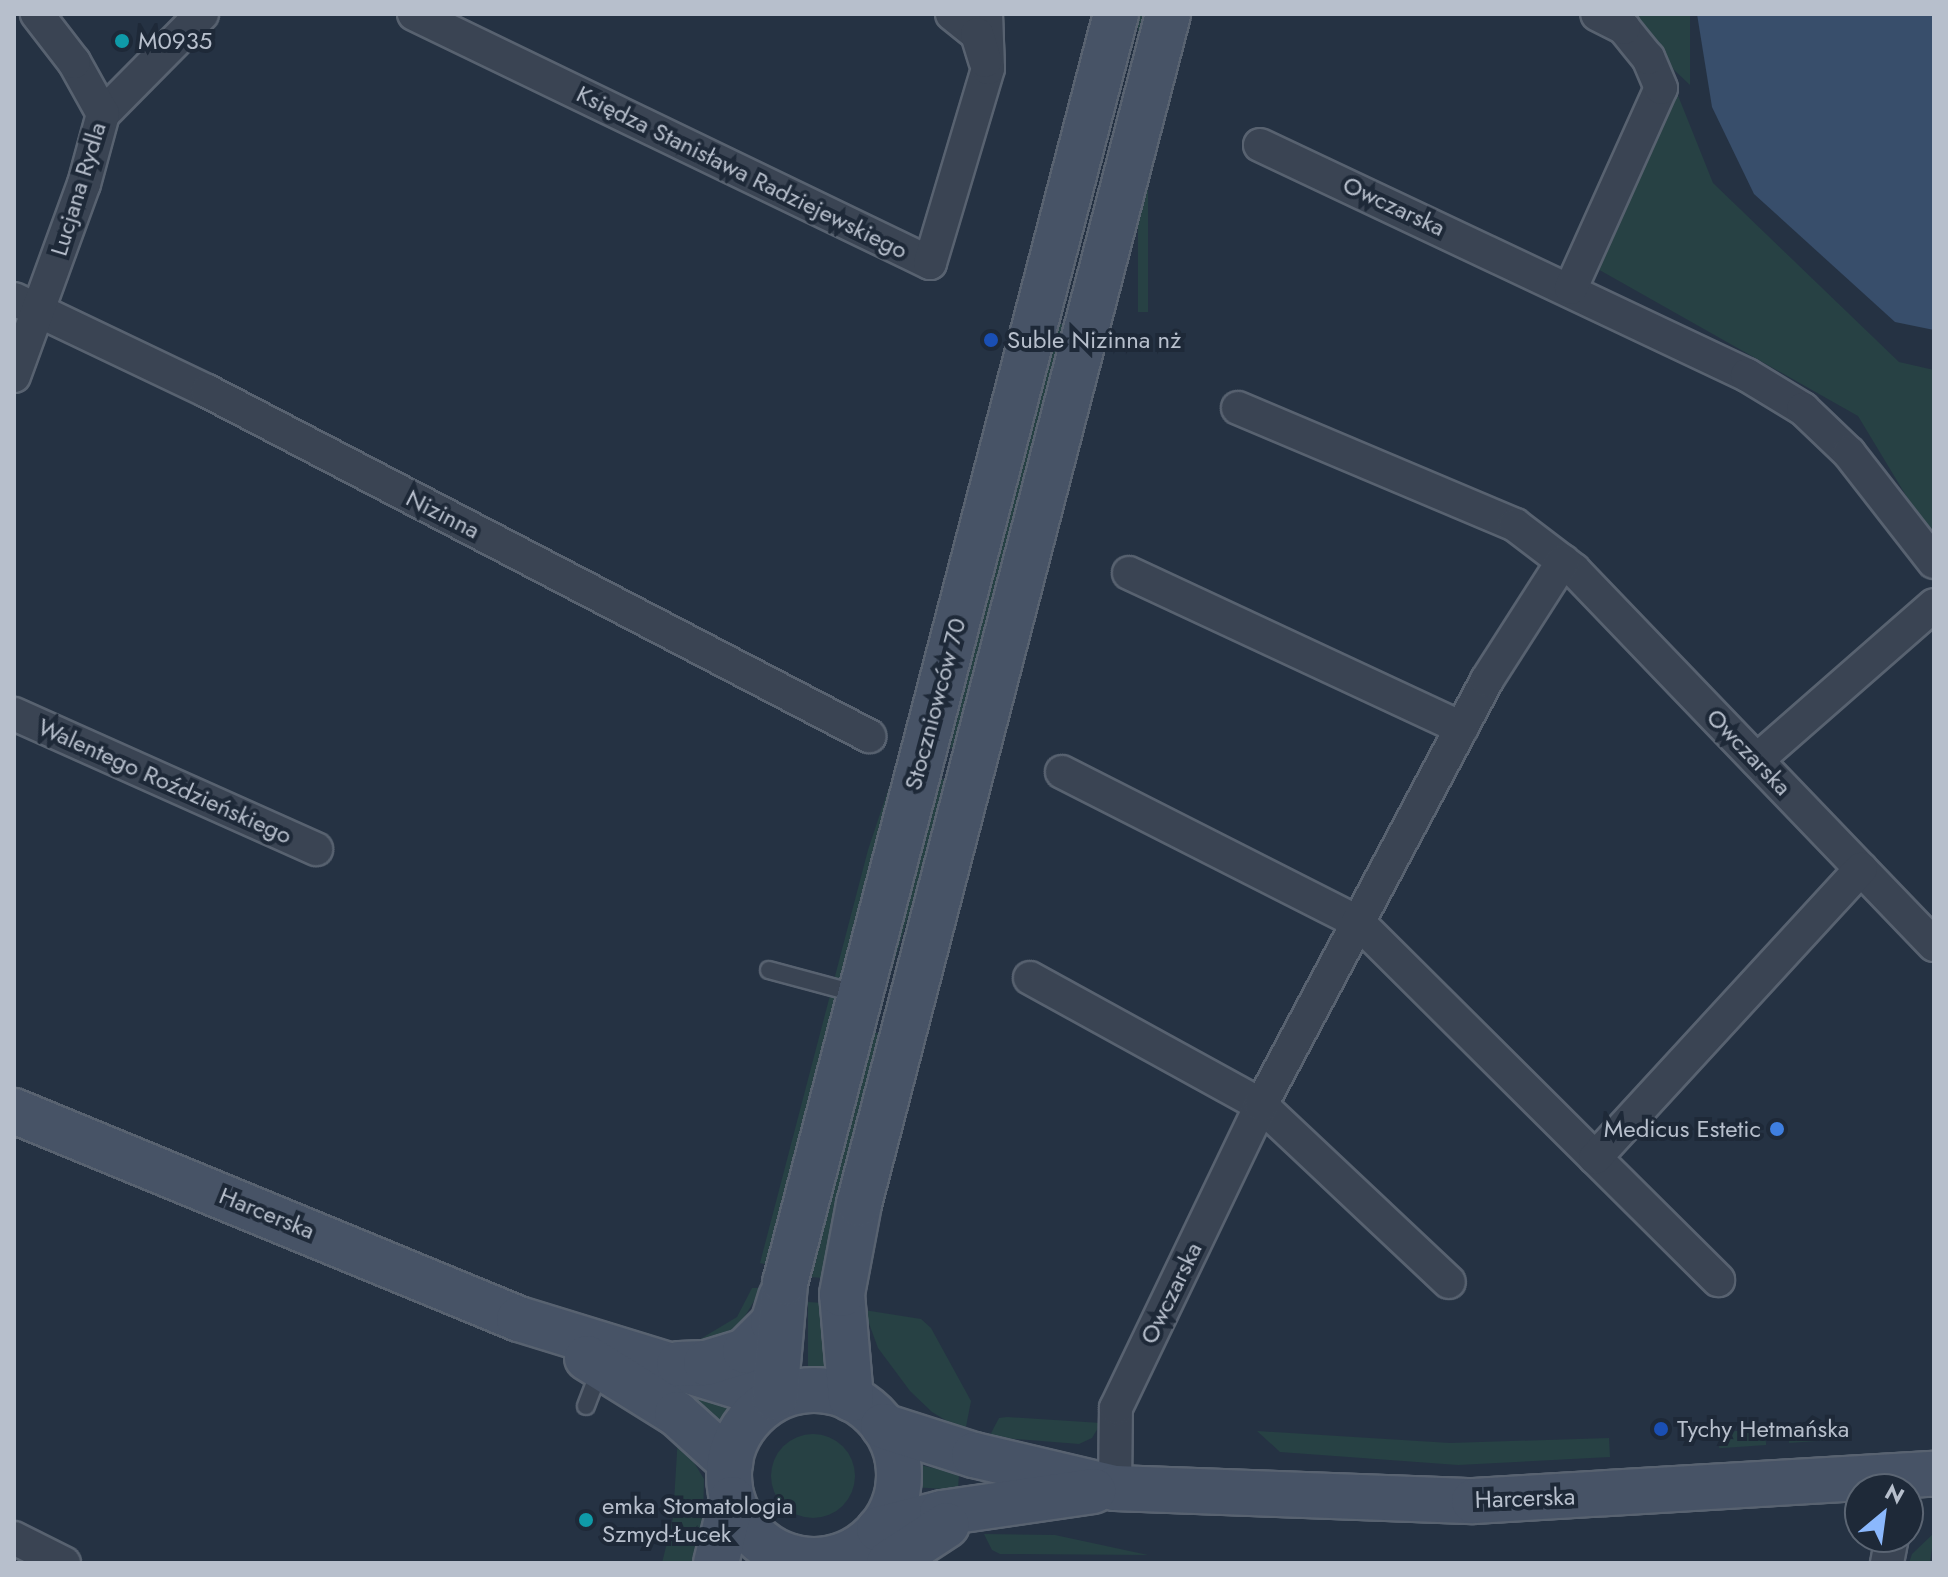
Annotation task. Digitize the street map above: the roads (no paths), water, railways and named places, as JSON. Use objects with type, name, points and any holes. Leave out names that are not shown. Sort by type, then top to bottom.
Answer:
[{"type":"street","name":"Lucjana Rydla","points":[[14,376],[25,305],[84,184],[103,114],[74,62],[37,14]]},
{"type":"street","points":[[103,114],[202,14]]},
{"type":"street","name":"Księdza Stanisława Radziejewskiego","points":[[414,14],[930,263],[988,68],[986,14]]},
{"type":"street","points":[[952,14],[977,34],[988,68]]},
{"type":"street","name":"Stoczniowców 70","points":[[775,1398],[785,1283],[1116,14]]},
{"type":"street","points":[[851,1399],[842,1294],[859,1204],[1168,14]]},
{"type":"street","points":[[1571,288],[1661,88],[1648,58],[1624,28],[1597,14]]},
{"type":"street","name":"Owczarska","points":[[1260,145],[1571,288],[1747,375],[1803,409],[1849,453],[1934,562]]},
{"type":"street","name":"Nizinna","points":[[25,305],[207,391],[869,736]]},
{"type":"street","name":"Owczarska","points":[[1238,408],[1515,525],[1563,561],[1934,945]]},
{"type":"street","name":"Owczarska","points":[[1115,1488],[1116,1408],[1261,1105],[1462,728],[1563,561]]},
{"type":"street","points":[[1129,573],[1462,728]]},
{"type":"street","points":[[1757,760],[1934,605]]},
{"type":"street","name":"Walentego Roździeńskiego","points":[[14,714],[316,849]]},
{"type":"street","points":[[1062,772],[1358,922],[1718,1280]]},
{"type":"street","points":[[1595,1158],[1861,869]]},
{"type":"street","points":[[1030,978],[1261,1105],[1449,1282]]},
{"type":"street","name":"Harcerska","points":[[14,1111],[519,1319],[775,1398]]},
{"type":"street","points":[[668,1365],[706,1363],[745,1351],[773,1323],[785,1283]]},
{"type":"street","name":"Harcerska","points":[[519,1319],[602,1366],[677,1414],[731,1480]]},
{"type":"street","points":[[716,1563],[731,1480],[744,1426],[775,1398],[810,1390],[851,1399],[883,1426],[894,1446],[898,1478],[884,1546],[851,1550],[816,1562],[790,1557],[764,1544],[744,1524],[731,1480]]},
{"type":"street","name":"Harcerska","points":[[883,1426],[974,1455],[1115,1488],[1474,1501],[1844,1483]]},
{"type":"street","name":"Harcerska","points":[[884,1546],[942,1513],[970,1512],[1115,1488]]},
{"type":"street","points":[[14,1538],[64,1563]]},
{"type":"lane","points":[[769,970],[860,994]]},
{"type":"lane","points":[[586,1406],[602,1366]]},
{"type":"water","points":[[1697,14],[1934,14],[1934,330],[1895,322],[1754,194],[1712,107]]},
{"type":"place","name":"M0935","points":[[122,41]]},
{"type":"place","name":"Suble Nizinna nż","points":[[991,340]]},
{"type":"place","name":"Medicus Estetic","points":[[1777,1129]]},
{"type":"place","name":"Tychy Hetmańska","points":[[1661,1429]]},
{"type":"place","name":"emka Stomatologia Szmyd-Łucek","points":[[586,1520]]}]
